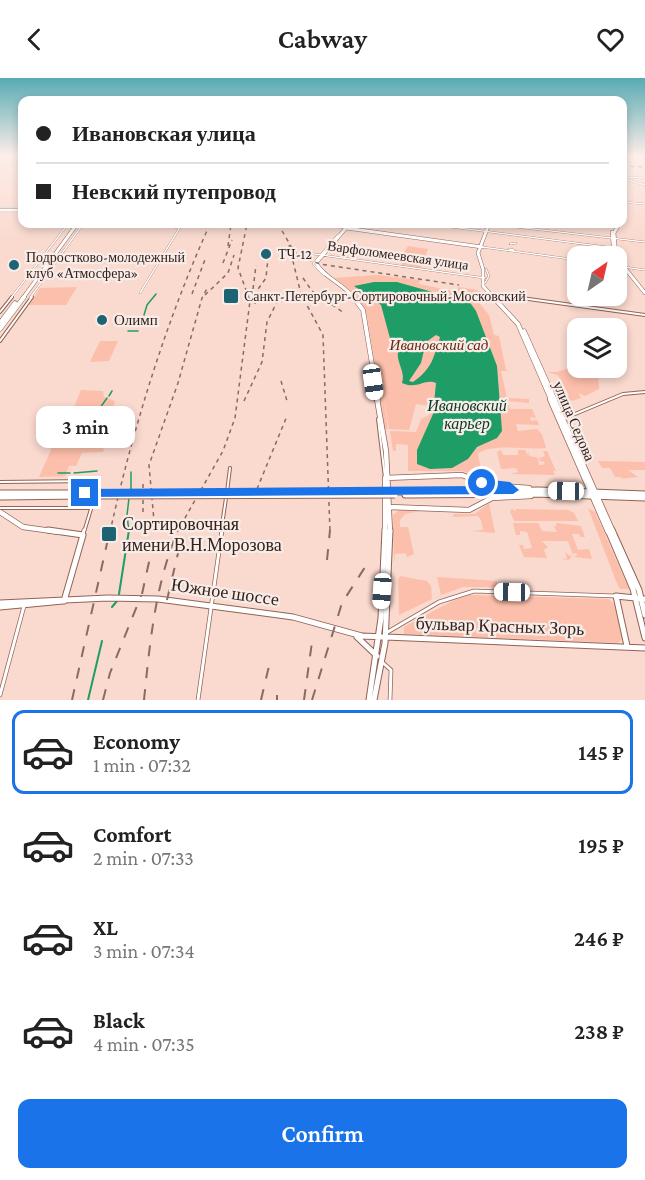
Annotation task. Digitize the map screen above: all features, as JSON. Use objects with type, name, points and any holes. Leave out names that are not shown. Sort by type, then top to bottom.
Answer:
[{"type":"main road","points":[[0,329],[72,228]]},
{"type":"main road","points":[[0,323],[52,256]]},
{"type":"main road","points":[[395,493],[511,488],[537,492]]},
{"type":"main road","points":[[0,495],[537,492],[645,496]]},
{"type":"street","points":[[627,202],[645,204]]},
{"type":"street","points":[[0,210],[18,209]]},
{"type":"street","points":[[0,312],[65,228]]},
{"type":"street","points":[[0,341],[81,228]]},
{"type":"street","points":[[140,293],[178,228]]},
{"type":"street","points":[[344,228],[316,263],[317,267],[349,291],[365,316],[386,451],[387,537],[383,635],[374,700]]},
{"type":"street","points":[[359,228],[567,259]]},
{"type":"street","points":[[458,228],[596,246]]},
{"type":"street","name":"улица Седова","points":[[488,228],[478,253],[485,284],[491,293]]},
{"type":"street","points":[[525,228],[645,242]]},
{"type":"street","points":[[612,246],[612,238],[616,228]]},
{"type":"street","points":[[510,244],[516,243]]},
{"type":"street","name":"улица Седова","points":[[481,247],[481,256],[486,269],[483,286],[518,322],[645,615]]},
{"type":"street","points":[[509,249],[514,250]]},
{"type":"street","name":"Варфоломеевская улица","points":[[307,253],[484,277]]},
{"type":"street","points":[[39,261],[52,256],[58,260]]},
{"type":"street","points":[[627,267],[645,270]]},
{"type":"street","points":[[485,284],[489,276],[486,269]]},
{"type":"street","points":[[627,273],[645,295]]},
{"type":"street","points":[[491,293],[645,315]]},
{"type":"street","points":[[0,329],[13,324]]},
{"type":"street","points":[[562,419],[623,394],[645,392]]},
{"type":"street","points":[[198,700],[230,468]]},
{"type":"street","points":[[386,478],[460,475],[488,485],[511,488]]},
{"type":"street","points":[[0,482],[94,482],[98,486],[64,601]]},
{"type":"street","points":[[387,507],[469,510],[492,498],[526,497],[537,492]]},
{"type":"street","points":[[11,519],[11,514],[19,508]]},
{"type":"street","points":[[0,510],[91,508]]},
{"type":"street","points":[[0,510],[26,527],[83,535]]},
{"type":"street","name":"бульвар Красных Зорь","points":[[383,635],[459,593],[474,591],[616,596],[640,599]]},
{"type":"street","points":[[616,596],[627,646]]},
{"type":"street","name":"Южное шоссе","points":[[0,605],[128,598],[211,604],[293,617],[354,634],[383,635]]},
{"type":"street","name":"улица Седова","points":[[640,599],[645,638]]},
{"type":"street","points":[[0,695],[25,604]]},
{"type":"street","points":[[354,634],[391,670],[390,700]]},
{"type":"street","name":"бульвар Красных Зорь","points":[[383,635],[645,648]]},
{"type":"street","points":[[369,700],[379,659]]},
{"type":"green space","points":[[408,246],[428,249],[421,268],[401,265],[405,258],[401,257]]},
{"type":"green space","name":"Ивановский сад","points":[[377,275],[420,280],[419,284],[457,292],[458,287],[476,290],[490,296],[499,304],[481,294],[465,293],[477,300],[489,315],[494,335],[499,336],[506,370],[509,371],[501,371],[507,398],[529,399],[529,403],[507,401],[510,409],[532,409],[536,418],[530,417],[531,421],[537,420],[539,425],[516,424],[518,431],[537,429],[542,434],[546,448],[500,448],[478,454],[483,480],[463,471],[408,471],[408,445],[396,444],[396,451],[393,451],[390,431],[416,432],[421,419],[429,415],[431,406],[416,404],[409,430],[389,429],[383,393],[388,429],[385,429],[367,316],[354,294],[333,278]]},
{"type":"green space","points":[[77,287],[66,305],[29,305],[40,288]]},
{"type":"green space","points":[[100,341],[118,341],[109,361],[90,362]]},
{"type":"green space","points":[[567,368],[567,378],[598,378],[599,389],[585,396],[578,393],[581,398],[572,401],[567,397],[569,395],[558,375],[547,372]]},
{"type":"green space","points":[[81,390],[103,391],[104,397],[115,401],[103,452],[82,453],[76,466],[69,466],[65,476],[39,477],[65,418],[75,418],[78,410],[73,410]]},
{"type":"green space","points":[[501,450],[503,455],[518,455],[518,450],[525,450],[529,457],[528,451],[530,456],[538,458],[539,465],[545,462],[540,461],[539,458],[545,456],[543,451],[547,451],[556,471],[553,471],[555,475],[510,474],[518,472],[516,468],[501,469],[497,452]]},
{"type":"green space","points":[[598,461],[645,462],[645,470],[628,470],[638,477],[620,479],[622,477],[615,477],[610,468],[602,468]]},
{"type":"green space","points":[[489,503],[495,533],[471,531],[483,530],[478,516],[453,517],[454,514],[475,514]]},
{"type":"green space","points":[[588,508],[595,512],[629,589],[620,589]]},
{"type":"green space","points":[[512,509],[516,511],[516,509],[568,510],[574,513],[578,521],[514,521],[510,511]]},
{"type":"green space","points":[[399,510],[421,511],[405,514],[400,520],[400,527],[408,527],[414,554],[407,557],[406,553],[395,554],[394,562],[393,515]]},
{"type":"green space","points":[[513,523],[538,523],[542,531],[557,532],[553,525],[556,527],[556,523],[581,526],[585,537],[572,534],[578,550],[589,549],[592,559],[574,557],[578,554],[573,555],[568,541],[542,541],[548,547],[544,550],[547,558],[524,557],[519,545],[523,545],[524,549],[532,548],[527,532],[520,531],[520,535],[516,535]]},
{"type":"green space","points":[[565,552],[572,555],[569,560],[562,559],[567,558]]},
{"type":"green space","points":[[400,576],[427,581],[431,586],[432,599],[399,615],[398,580]]},
{"type":"green space","points":[[437,577],[497,581],[497,587],[463,587],[441,595]]},
{"type":"green space","points":[[470,595],[609,599],[615,605],[622,639],[618,643],[404,634],[404,627],[456,599]]},
{"type":"water","name":"Ивановский карьер","points":[[374,282],[397,282],[443,295],[459,296],[471,304],[476,311],[497,366],[502,431],[497,438],[477,447],[468,459],[452,468],[430,469],[417,464],[417,450],[433,414],[436,383],[407,385],[402,383],[403,375],[398,352],[391,342],[381,305],[354,286]],"holes":[[[436,335],[440,337],[434,357],[428,367],[413,382],[409,381],[421,363],[426,342]]]},
{"type":"waterway","points":[[144,315],[147,305],[156,294]]},
{"type":"waterway","points":[[128,331],[138,331]]},
{"type":"waterway","points":[[109,396],[112,391]]},
{"type":"waterway","points":[[100,408],[107,398]]},
{"type":"waterway","points":[[80,422],[104,421]]},
{"type":"waterway","points":[[70,422],[77,422]]},
{"type":"waterway","points":[[74,473],[97,471]]},
{"type":"waterway","points":[[131,472],[131,490]]},
{"type":"waterway","points":[[58,473],[70,473]]},
{"type":"waterway","points":[[129,498],[127,515],[129,531]]},
{"type":"waterway","points":[[119,594],[129,531]]},
{"type":"waterway","points":[[112,607],[117,601]]},
{"type":"waterway","points":[[88,700],[102,641]]},
{"type":"railway","points":[[110,532],[129,454],[152,375],[179,298],[208,228]]},
{"type":"railway","points":[[228,246],[230,228]]},
{"type":"railway","points":[[178,531],[223,451],[235,418],[250,301],[238,268],[246,228]]},
{"type":"railway","points":[[280,228],[288,241],[301,294],[323,335],[330,531]]},
{"type":"railway","points":[[223,263],[232,240]]},
{"type":"railway","points":[[290,245],[298,256],[320,264],[459,285]]},
{"type":"railway","points":[[205,295],[228,273],[234,255]]},
{"type":"railway","points":[[192,294],[206,257]]},
{"type":"railway","points":[[255,304],[256,292],[266,278],[268,258]]},
{"type":"railway","points":[[253,289],[256,265]]},
{"type":"railway","points":[[303,278],[312,291],[344,313]]},
{"type":"railway","points":[[155,532],[149,465],[178,383],[202,298],[208,287]]},
{"type":"railway","points":[[244,401],[262,362],[267,322],[278,300]]},
{"type":"railway","points":[[281,381],[287,401]]},
{"type":"railway","points":[[257,489],[287,416]]},
{"type":"railway","points":[[143,484],[143,514]]},
{"type":"railway","points":[[72,700],[110,530]]},
{"type":"railway","points":[[142,594],[156,530]]},
{"type":"railway","points":[[144,700],[151,635],[159,593],[178,531]]},
{"type":"railway","points":[[327,560],[330,531]]},
{"type":"railway","points":[[167,600],[182,536]]},
{"type":"railway","points":[[312,700],[342,603],[367,564]]},
{"type":"railway","points":[[103,700],[110,673],[141,596]]},
{"type":"railway","points":[[304,700],[312,642]]},
{"type":"railway","points":[[261,700],[269,666]]},
{"type":"railway","points":[[277,695],[277,700]]},
{"type":"place","name":"ТЧ-12","points":[[266,254]]},
{"type":"place","name":"Подростково-молодежный клуб «Атмосфера»","points":[[14,265]]},
{"type":"place","name":"Санкт-Петербург-Сортировочный-Московский","points":[[231,296]]},
{"type":"place","name":"Олимп","points":[[102,320]]},
{"type":"place","name":"Сортировочная имени В.Н.Морозова","points":[[109,534]]},
{"type":"route","points":[[85,493],[513,490],[510,486],[482,483]]}]
